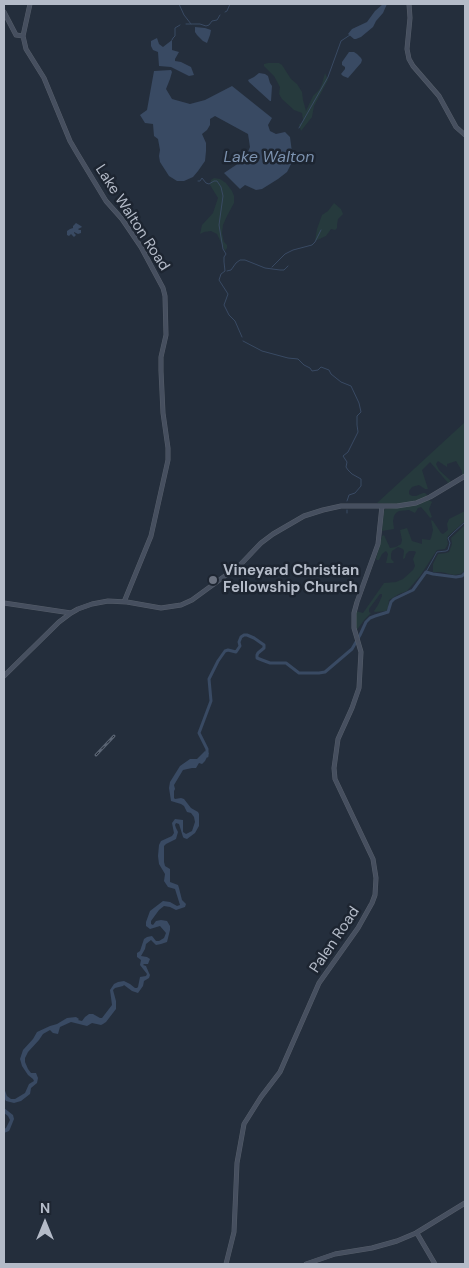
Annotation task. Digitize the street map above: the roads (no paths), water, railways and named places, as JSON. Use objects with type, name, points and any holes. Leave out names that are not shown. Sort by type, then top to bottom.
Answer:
[{"type":"street","points":[[4,12],[14,32],[17,35],[23,36],[30,4]]},
{"type":"street","points":[[408,4],[407,49],[409,59],[439,96],[456,127],[465,135]]},
{"type":"street","name":"Lake Walton Road","points":[[23,36],[25,47],[44,78],[72,144],[106,201],[122,219],[141,247],[163,288],[165,296],[166,335],[161,357],[161,371],[162,413],[168,448],[168,460],[151,536],[124,602]]},
{"type":"street","points":[[4,676],[59,622],[71,613],[92,604],[108,601],[161,608],[181,605],[192,600],[238,567],[274,534],[304,516],[341,506],[401,506],[416,503],[430,497],[465,476]]},
{"type":"street","points":[[374,506],[381,515]]},
{"type":"street","name":"Palen Road","points":[[226,1264],[235,1224],[236,1163],[244,1124],[280,1072],[319,983],[358,928],[375,895],[376,878],[373,859],[334,772],[338,739],[359,688],[361,652],[356,636],[355,609],[378,544],[382,506]]},
{"type":"street","points":[[4,603],[71,613]]},
{"type":"street","points":[[306,1264],[335,1254],[397,1241],[416,1233],[465,1203]]},
{"type":"street","points":[[416,1233],[434,1264]]},
{"type":"water","points":[[383,4],[387,4],[373,27],[356,39],[348,34],[352,29],[367,22]]},
{"type":"water","points":[[195,27],[211,30],[207,43],[197,35]]},
{"type":"water","points":[[157,38],[159,44],[163,47],[172,40],[172,50],[179,52],[175,61],[191,67],[194,75],[189,76],[171,67],[159,66],[158,52],[153,50],[151,46],[151,41]]},
{"type":"water","points":[[349,52],[354,52],[362,60],[348,78],[341,74],[345,69],[342,62]]},
{"type":"water","name":"Lake Walton","points":[[171,70],[166,89],[172,99],[190,104],[205,100],[232,86],[272,118],[268,125],[270,131],[276,134],[285,132],[290,137],[293,160],[287,172],[262,189],[256,190],[245,185],[240,189],[224,173],[245,159],[250,147],[248,134],[215,116],[210,119],[210,125],[202,134],[206,143],[205,161],[198,171],[193,177],[184,181],[177,181],[169,176],[160,162],[158,139],[154,136],[153,124],[145,123],[140,115],[147,110],[154,71]]},
{"type":"water","points":[[259,73],[268,76],[272,86],[271,101],[248,80]]},
{"type":"water","points":[[76,223],[82,227],[78,229],[81,230],[81,233],[74,232],[76,235],[74,237],[71,234],[67,235],[67,231],[73,228]]},
{"type":"water","points":[[205,751],[209,753],[205,761],[202,764],[199,763],[196,768],[183,770],[174,785],[174,798],[184,799],[191,808],[198,812],[199,826],[195,833],[187,839],[183,837],[179,824],[176,823],[178,832],[176,839],[164,846],[164,862],[165,866],[170,869],[170,882],[178,885],[182,900],[186,904],[185,907],[176,910],[164,906],[151,921],[153,925],[156,921],[167,921],[170,930],[167,942],[156,945],[151,940],[146,944],[141,956],[150,959],[148,964],[143,965],[146,966],[150,975],[149,978],[144,981],[138,993],[124,985],[113,990],[116,1009],[103,1024],[92,1023],[87,1026],[71,1022],[60,1027],[58,1034],[50,1030],[43,1034],[25,1058],[28,1069],[31,1073],[36,1073],[37,1083],[31,1088],[30,1094],[21,1101],[14,1103],[6,1101],[4,1098],[4,1088],[7,1096],[15,1099],[25,1093],[29,1084],[34,1081],[22,1066],[20,1059],[23,1050],[37,1032],[67,1018],[76,1017],[82,1021],[89,1014],[93,1014],[102,1018],[112,1005],[110,990],[114,984],[124,981],[137,988],[140,977],[146,976],[147,974],[140,965],[141,960],[137,957],[137,953],[140,951],[144,939],[152,936],[156,941],[159,941],[164,938],[166,933],[160,926],[150,929],[146,926],[150,911],[163,901],[177,906],[180,905],[175,889],[168,887],[164,881],[165,874],[159,864],[159,845],[161,841],[172,836],[174,833],[172,823],[175,819],[183,820],[183,832],[186,834],[192,831],[195,822],[194,817],[191,813],[187,812],[184,806],[171,801],[170,782],[180,766],[190,759],[197,759]]},
{"type":"water","points":[[4,1108],[13,1115],[14,1119],[9,1131],[4,1133],[4,1129],[10,1120],[4,1113]]},
{"type":"waterway","points":[[179,4],[191,24]]},
{"type":"waterway","points":[[225,12],[230,4]]},
{"type":"waterway","points":[[186,24],[206,26],[212,21],[217,20],[220,15]]},
{"type":"waterway","points":[[172,40],[175,36],[175,28],[180,25]]},
{"type":"waterway","points":[[299,128],[328,77],[341,41],[350,35]]},
{"type":"waterway","points":[[198,181],[202,178],[209,184],[217,181],[221,187],[223,196],[219,225],[223,249],[226,254],[224,257],[225,271],[221,274],[219,280],[228,294],[224,305],[229,315],[235,321],[242,337]]},
{"type":"waterway","points":[[272,267],[285,254],[312,245],[321,230]]},
{"type":"waterway","points":[[227,271],[231,270],[240,260],[245,260],[265,268],[280,270],[284,270],[288,266]]},
{"type":"waterway","points":[[243,341],[262,351],[298,359],[312,371],[318,370],[321,367],[329,370],[341,382],[351,386],[361,412],[357,416],[358,432],[348,452],[343,456],[347,462],[346,467],[348,470],[361,479],[361,486],[355,493],[349,495],[347,501]]},
{"type":"waterway","points":[[426,572],[437,552],[448,550],[450,543],[448,538],[465,522]]},
{"type":"waterway","points":[[207,756],[207,749],[199,733],[211,701],[209,679],[225,651],[236,652],[240,646],[241,637],[247,635],[264,645],[257,658],[270,663],[286,663],[299,673],[325,672],[352,649],[370,618],[388,612],[391,602],[413,590],[426,572],[456,577],[462,576],[465,573]]},
{"type":"railway","points":[[96,755],[114,736]]},
{"type":"place","name":"Vineyard Christian Fellowship Church","points":[[213,580]]}]
